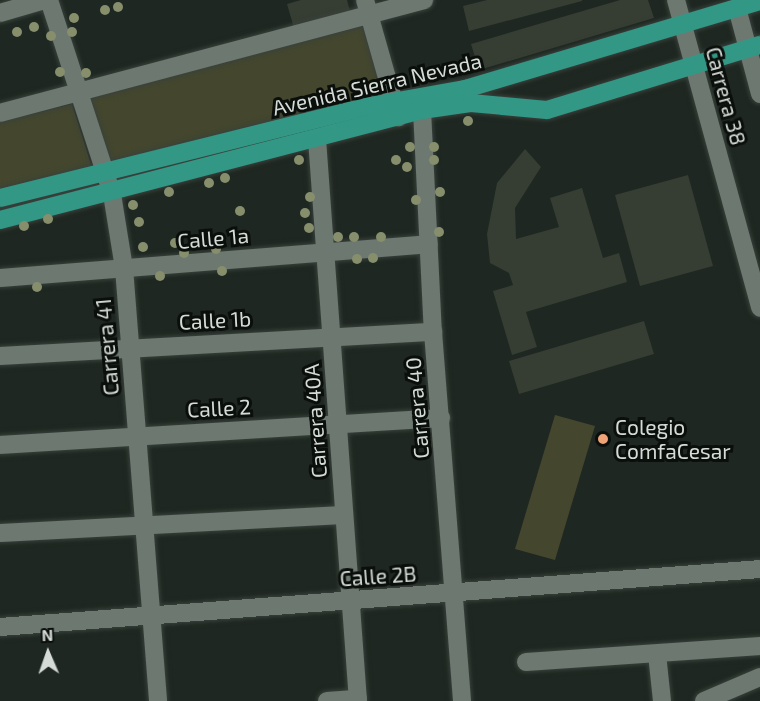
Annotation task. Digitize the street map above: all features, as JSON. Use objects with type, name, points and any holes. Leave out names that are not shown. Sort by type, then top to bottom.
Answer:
[{"type":"main road","name":"Avenida Sierra Nevada","points":[[0,198],[396,109],[760,1]]},
{"type":"main road","name":"Avenida Sierra Nevada","points":[[0,220],[112,194],[317,139],[396,109],[422,110],[471,103],[547,110],[754,47]]},
{"type":"street","points":[[0,13],[47,0]]},
{"type":"street","name":"Carrera 41","points":[[47,0],[106,173],[112,194],[124,268],[158,701]]},
{"type":"street","points":[[0,113],[77,93],[367,8],[424,0]]},
{"type":"street","name":"Carrera 38","points":[[676,0],[760,308]]},
{"type":"street","points":[[367,8],[396,109]]},
{"type":"street","name":"Carrera 38","points":[[737,8],[754,47],[760,94]]},
{"type":"street","name":"Carrera 40","points":[[422,110],[433,332],[456,592],[462,701]]},
{"type":"street","name":"Carrera 40A","points":[[317,139],[358,700]]},
{"type":"street","name":"Calle 1a","points":[[0,278],[429,244]]},
{"type":"street","name":"Calle 1b","points":[[0,356],[130,346],[433,332]]},
{"type":"street","name":"Calle 2","points":[[0,445],[441,418]]},
{"type":"street","points":[[0,533],[144,522],[345,515]]},
{"type":"street","name":"Calle 2B","points":[[0,627],[760,569]]},
{"type":"street","points":[[526,662],[760,646]]},
{"type":"street","points":[[657,654],[662,701]]},
{"type":"street","points":[[704,701],[760,678]]},
{"type":"street","points":[[327,701],[358,700]]},
{"type":"green space","points":[[367,25],[385,98],[110,164],[90,97]]},
{"type":"green space","points":[[72,104],[93,171],[0,197],[0,122]]},
{"type":"green space","points":[[555,415],[595,426],[555,560],[515,549]]},
{"type":"building","points":[[301,0],[347,0],[350,11],[294,28],[287,4]]},
{"type":"building","points":[[487,0],[582,1],[469,31],[463,6]]},
{"type":"building","points":[[620,0],[648,0],[654,18],[479,70],[471,44]]},
{"type":"building","points":[[525,149],[541,167],[515,208],[516,239],[559,227],[550,198],[582,188],[603,258],[619,253],[627,282],[526,312],[537,347],[512,355],[493,291],[513,285],[509,273],[490,263],[487,234],[497,183]]},
{"type":"building","points":[[688,175],[713,266],[640,286],[615,195]]},
{"type":"building","points":[[644,321],[654,354],[519,394],[509,361]]},
{"type":"place","name":"Colegio ComfaCesar","points":[[603,439]]}]
